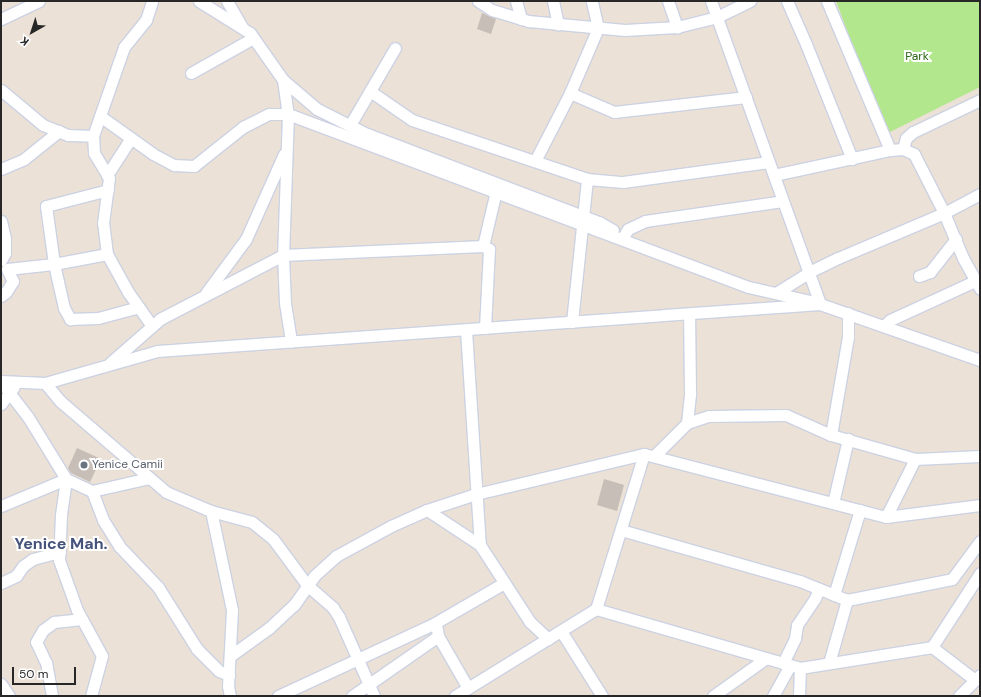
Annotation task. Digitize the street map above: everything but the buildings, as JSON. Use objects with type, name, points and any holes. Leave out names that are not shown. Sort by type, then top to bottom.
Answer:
[{"type":"street","points":[[1,19],[39,1]]},
{"type":"street","points":[[152,1],[146,20],[124,47],[93,136],[94,153],[109,178],[103,222],[107,254],[128,292],[152,326]]},
{"type":"street","points":[[199,1],[242,28],[253,38],[283,80],[317,109],[367,134],[582,219],[634,244],[749,287],[820,304],[980,360]]},
{"type":"street","points":[[227,1],[242,28]]},
{"type":"street","points":[[478,1],[492,10],[520,19],[624,30],[677,27],[717,17],[750,1]]},
{"type":"street","points":[[516,1],[520,19]]},
{"type":"street","points":[[552,1],[558,24]]},
{"type":"street","points":[[535,161],[570,93],[598,28],[592,1]]},
{"type":"street","points":[[668,1],[677,27]]},
{"type":"street","points":[[711,1],[820,304]]},
{"type":"street","points":[[787,1],[806,44],[852,160]]},
{"type":"street","points":[[827,1],[890,150]]},
{"type":"street","points":[[191,73],[253,38]]},
{"type":"street","points":[[350,125],[395,48]]},
{"type":"street","points":[[283,80],[288,114],[283,255],[284,303],[292,342]]},
{"type":"street","points":[[1,90],[44,125],[68,135],[93,136]]},
{"type":"street","points":[[370,91],[412,120],[587,179],[623,182],[769,162]]},
{"type":"street","points":[[570,93],[614,112],[746,97]]},
{"type":"street","points":[[903,149],[906,138],[913,132],[980,100]]},
{"type":"street","points":[[100,116],[153,154],[174,165],[194,166],[243,126],[269,114],[288,114],[496,191],[582,219],[599,222],[634,244]]},
{"type":"street","points":[[1,169],[24,159],[59,131]]},
{"type":"street","points":[[107,174],[130,138]]},
{"type":"street","points":[[204,297],[246,238],[287,148]]},
{"type":"street","points":[[774,176],[852,160],[890,150],[903,149],[914,154],[944,213],[977,285],[890,320],[884,326]]},
{"type":"street","points":[[572,322],[587,179]]},
{"type":"street","points":[[108,190],[46,206],[54,264],[64,308],[70,319],[98,318],[139,307]]},
{"type":"street","points":[[483,246],[496,191]]},
{"type":"street","points":[[776,293],[809,272],[944,213],[980,194]]},
{"type":"street","points":[[623,237],[628,229],[645,221],[783,200]]},
{"type":"street","points":[[1,221],[5,239],[3,263],[13,281],[6,292],[1,296]]},
{"type":"street","points":[[919,276],[930,272],[956,239]]},
{"type":"street","points":[[107,366],[160,319],[283,255],[483,246],[489,250],[486,328]]},
{"type":"street","points":[[3,263],[54,264],[107,254]]},
{"type":"street","points":[[1,382],[45,383],[157,352],[820,304]]},
{"type":"street","points":[[831,435],[848,337],[848,313]]},
{"type":"street","points":[[687,423],[690,392],[689,314]]},
{"type":"street","points":[[466,330],[480,545]]},
{"type":"street","points":[[1,382],[28,417],[66,479],[92,492],[149,478]]},
{"type":"street","points":[[1,404],[17,382]]},
{"type":"street","points":[[45,383],[60,401],[166,492],[211,510],[252,522],[273,539],[307,585],[333,608],[339,617],[372,691]]},
{"type":"street","points":[[455,696],[596,609],[621,530],[649,455],[687,423],[709,416],[786,415],[831,435],[915,459],[980,456]]},
{"type":"street","points":[[833,503],[848,440]]},
{"type":"street","points":[[230,656],[274,623],[294,605],[307,585],[324,566],[336,556],[391,526],[427,510],[476,494],[649,455],[886,517],[980,505]]},
{"type":"street","points":[[886,517],[915,459]]},
{"type":"street","points":[[1,506],[66,479]]},
{"type":"street","points":[[66,479],[61,515],[59,560],[82,619],[102,656],[91,696]]},
{"type":"street","points":[[92,492],[102,520],[119,546],[158,587],[197,649],[219,671],[229,675]]},
{"type":"street","points":[[211,510],[232,610],[229,675],[230,696]]},
{"type":"street","points":[[427,510],[480,545],[530,622],[548,639]]},
{"type":"street","points":[[834,595],[860,510]]},
{"type":"street","points":[[621,530],[800,581],[847,600],[952,580],[980,541]]},
{"type":"street","points":[[1,583],[16,576],[23,566],[33,559],[60,552]]},
{"type":"street","points":[[932,647],[978,580]]},
{"type":"street","points":[[278,696],[435,624],[504,583]]},
{"type":"street","points":[[798,696],[791,665],[797,625],[815,598],[819,589]]},
{"type":"street","points":[[829,663],[847,600]]},
{"type":"street","points":[[596,609],[791,665],[829,663],[932,647],[978,677],[959,696]]},
{"type":"street","points":[[52,696],[46,663],[36,642],[44,630],[54,622],[82,619]]},
{"type":"street","points":[[435,624],[438,636],[468,688]]},
{"type":"street","points":[[561,631],[596,694]]},
{"type":"street","points":[[352,696],[372,691],[438,636]]},
{"type":"street","points":[[713,696],[766,658]]},
{"type":"street","points":[[773,696],[791,665]]},
{"type":"street","points":[[1,684],[9,696]]},
{"type":"green space","name":"Park","points":[[836,1],[980,1],[980,87],[890,132],[883,127]]},
{"type":"place","name":"Yenice Camii","points":[[84,465]]},
{"type":"district","name":"Yenice Mah.","points":[[61,544]]}]
